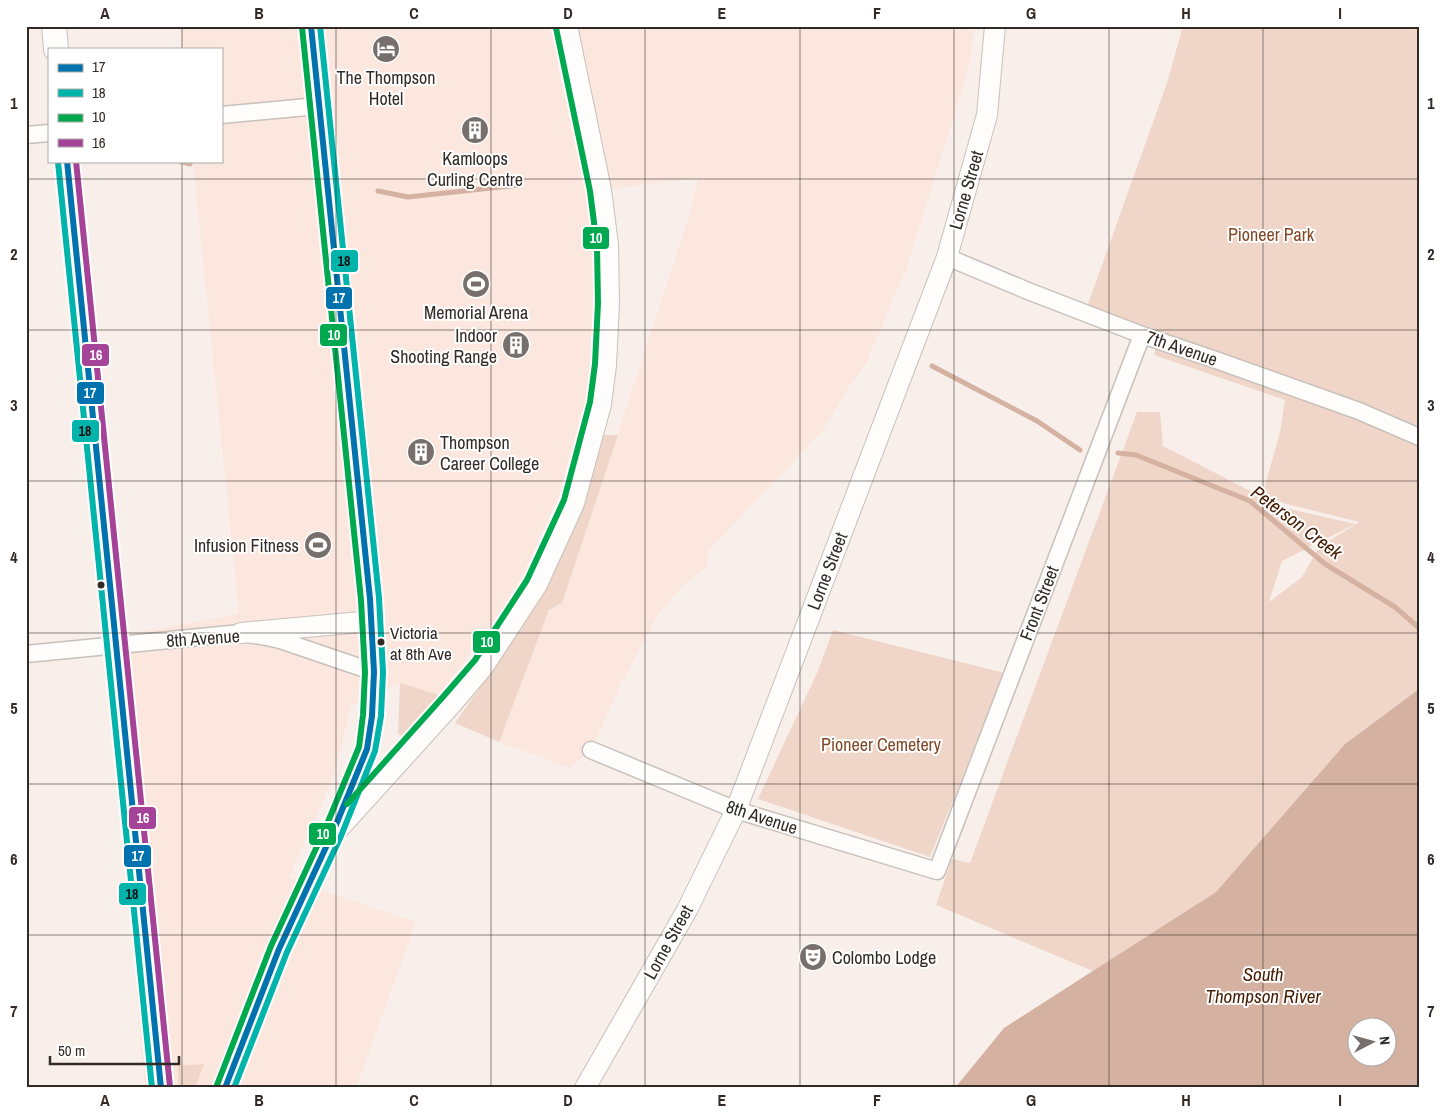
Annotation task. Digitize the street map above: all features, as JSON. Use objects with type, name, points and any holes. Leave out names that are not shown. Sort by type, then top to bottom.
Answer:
[{"type":"main road","points":[[54,26],[56,48]]},
{"type":"main road","points":[[225,1088],[279,949],[333,832],[482,665],[535,584],[572,503],[599,404],[604,365],[607,303],[606,245],[599,190],[565,26]]},
{"type":"main road","points":[[68,162],[116,644],[156,1087]]},
{"type":"street","points":[[310,26],[372,621],[374,672],[372,716],[367,749],[333,832]]},
{"type":"street","name":"Lorne Street","points":[[585,1088],[686,910],[736,810],[947,257],[987,115],[995,26]]},
{"type":"street","points":[[222,115],[318,106]]},
{"type":"street","points":[[26,135],[48,133]]},
{"type":"street","name":"7th Avenue","points":[[947,257],[1142,335],[1359,411],[1419,436]]},
{"type":"street","name":"Front Street","points":[[937,871],[1142,335]]},
{"type":"street","points":[[241,633],[372,621]]},
{"type":"street","name":"8th Avenue","points":[[26,654],[241,633],[280,640],[374,672]]},
{"type":"street","name":"8th Avenue","points":[[591,750],[736,810],[937,871]]},
{"type":"shaded area","points":[[180,26],[975,26],[968,70],[907,267],[866,363],[848,388],[824,429],[709,550],[706,567],[679,589],[657,616],[620,686],[591,750],[570,768],[499,742],[549,610],[562,603],[689,217],[698,178],[599,190],[598,297],[588,394],[558,498],[513,597],[439,695],[400,683],[351,706],[334,776],[289,877],[416,922],[356,1088],[145,1088],[105,638],[239,614],[193,162],[222,162],[222,48],[182,48]]},
{"type":"green space","name":"Pioneer Park","points":[[1183,26],[1419,26],[1419,689],[1345,744],[1216,892],[1093,971],[936,905],[952,859],[970,863],[1137,412],[1160,412],[1163,446],[1281,507],[1355,524],[1282,561],[1269,602],[1302,577],[1319,547],[1359,522],[1283,503],[1263,493],[1280,432],[1285,400],[1154,355],[1160,334],[1087,307],[1167,83]]},
{"type":"green space","points":[[604,435],[618,435],[562,603],[549,610],[499,742],[455,723],[516,636],[556,565],[593,472]]},
{"type":"green space","name":"Pioneer Cemetery","points":[[833,630],[1005,673],[930,857],[758,799],[818,671]]},
{"type":"green space","points":[[400,683],[439,695],[407,739],[398,734]]},
{"type":"green space","points":[[204,1064],[195,1088],[179,1088],[177,1066]]},
{"type":"water","name":"South Thompson River","points":[[1419,689],[1419,1088],[955,1088],[1004,1028],[1216,892],[1345,744]]},
{"type":"waterway","name":"Peterson Creek","points":[[183,162],[190,164]]},
{"type":"waterway","name":"Peterson Creek","points":[[378,191],[408,197],[520,185]]},
{"type":"waterway","name":"Peterson Creek","points":[[932,366],[1037,421],[1080,450]]},
{"type":"waterway","name":"Peterson Creek","points":[[1118,453],[1136,455],[1250,501],[1325,564],[1395,607],[1419,628]]},
{"type":"transit line","name":"17","points":[[225,1088],[279,949],[333,832],[367,749],[372,716],[374,672],[370,599],[311,26]]},
{"type":"transit line","name":"18","points":[[234,1088],[287,952],[341,836],[375,751],[381,716],[383,672],[379,598],[320,26]]},
{"type":"transit line","name":"10","points":[[217,1085],[271,946],[325,829],[359,747],[363,715],[365,672],[361,600],[302,27]]},
{"type":"transit line","name":"10","points":[[347,804],[475,660],[527,580],[564,500],[590,402],[595,364],[598,303],[597,246],[590,191],[556,28]]},
{"type":"transit line","name":"18","points":[[58,162],[152,1088]]},
{"type":"transit line","name":"17","points":[[67,162],[161,1088]]},
{"type":"transit line","name":"16","points":[[76,162],[170,1087]]},
{"type":"place","name":"The Thompson Hotel","points":[[386,49]]},
{"type":"place","name":"Kamloops Curling Centre","points":[[475,130]]},
{"type":"place","name":"Memorial Arena","points":[[476,284]]},
{"type":"place","name":"Indoor Shooting Range","points":[[516,345]]},
{"type":"place","name":"Thompson Career College","points":[[421,452]]},
{"type":"place","name":"Infusion Fitness","points":[[318,545]]},
{"type":"place","name":"Victoria at 8th Ave","points":[[381,642]]},
{"type":"place","name":"Colombo Lodge","points":[[813,957]]}]
